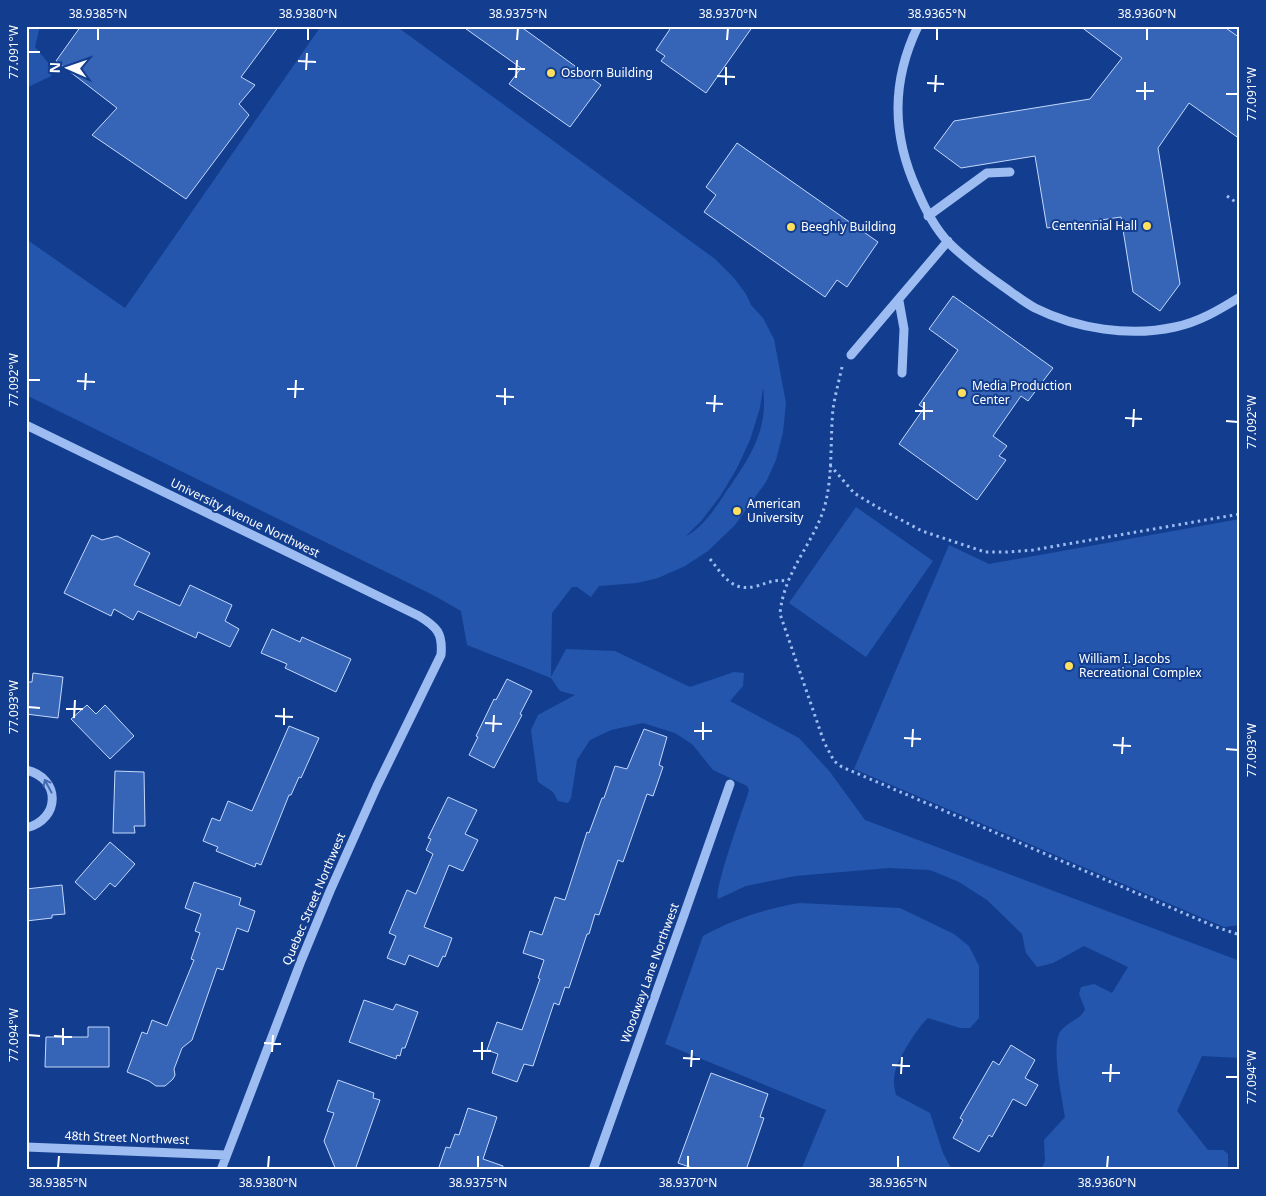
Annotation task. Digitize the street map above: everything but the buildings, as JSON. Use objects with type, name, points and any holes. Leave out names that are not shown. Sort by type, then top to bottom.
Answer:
[{"type":"street","points":[[918,26],[911,40],[901,78],[898,100],[898,123],[901,145],[907,167],[928,216],[948,241],[971,263],[1034,307],[1053,316],[1099,328],[1128,331],[1176,327],[1212,314],[1240,297]]},
{"type":"street","points":[[928,216],[986,173],[1010,172]]},
{"type":"street","points":[[851,355],[948,241]]},
{"type":"street","points":[[898,300],[904,328],[902,373]]},
{"type":"street","name":"University Avenue Northwest","points":[[26,426],[419,616],[433,624],[441,636],[442,644]]},
{"type":"street","name":"Quebec Street Northwest","points":[[221,1170],[300,961],[377,786],[441,655],[442,644]]},
{"type":"street","points":[[26,770],[35,772],[43,777],[49,785],[52,803],[49,813],[44,820],[36,826],[26,828]]},
{"type":"street","name":"Woodway Lane Northwest","points":[[592,1170],[730,784]]},
{"type":"street","name":"48th Street Northwest","points":[[26,1147],[226,1155]]},
{"type":"path","points":[[1227,196],[1240,205]]},
{"type":"path","points":[[851,355],[842,367],[833,409],[830,465],[825,504],[787,581],[781,599],[780,614],[824,742],[834,761],[842,767],[1216,927],[1240,935]]},
{"type":"path","points":[[830,465],[854,493],[877,507],[922,531],[986,552],[1033,550],[1240,514]]},
{"type":"path","points":[[710,559],[733,585],[740,587],[757,586],[769,581],[787,581]]},
{"type":"shaded area","points":[[26,26],[40,26],[35,47],[50,65],[51,76],[26,88]]},
{"type":"shaded area","points":[[321,26],[396,26],[715,259],[734,278],[746,294],[751,305],[763,318],[774,339],[786,403],[783,432],[776,460],[766,482],[735,525],[708,551],[685,566],[658,578],[637,583],[599,586],[591,597],[577,587],[572,587],[552,613],[551,677],[566,649],[615,651],[690,687],[734,672],[744,673],[743,686],[730,701],[799,738],[830,772],[865,820],[1240,961],[1240,1058],[1202,1056],[1177,1111],[1208,1150],[1223,1150],[1228,1154],[1228,1170],[1041,1170],[1045,1161],[1044,1140],[1065,1117],[1057,1060],[1060,1032],[1080,1016],[1085,1009],[1079,994],[1081,987],[1094,984],[1112,993],[1128,967],[1084,946],[1053,963],[1037,967],[1026,953],[1022,934],[987,900],[959,882],[930,870],[889,868],[795,876],[746,886],[718,899],[720,880],[749,790],[747,786],[713,770],[692,744],[675,733],[643,723],[611,730],[590,740],[577,760],[571,798],[568,803],[558,801],[553,792],[538,782],[531,730],[538,715],[575,695],[560,691],[551,678],[467,645],[461,611],[433,595],[26,395],[26,239],[125,308]],"holes":[[[763,388],[764,404],[760,432],[748,457],[712,513],[697,529],[685,537],[702,520],[721,495],[737,468],[750,440],[760,408]]]},
{"type":"shaded area","points":[[1223,26],[1240,26],[1240,38]]},
{"type":"shaded area","points":[[856,507],[933,561],[866,657],[789,603]]},
{"type":"shaded area","name":"William I. Jacobs Recreational Complex","points":[[1240,519],[1240,925],[1224,927],[854,769],[949,545],[989,564]]},
{"type":"shaded area","points":[[799,903],[900,908],[954,934],[969,946],[979,966],[979,1018],[970,1028],[960,1028],[928,1018],[904,1051],[894,1078],[896,1095],[930,1113],[943,1153],[952,1170],[801,1170],[826,1110],[665,1044],[703,936],[750,915]]},
{"type":"place","name":"Osborn Building","points":[[551,73]]},
{"type":"place","name":"Centennial Hall","points":[[1147,226]]},
{"type":"place","name":"Beeghly Building","points":[[791,227]]},
{"type":"place","name":"Media Production Center","points":[[962,393]]},
{"type":"place","name":"American University","points":[[737,511]]},
{"type":"place","name":"William I. Jacobs Recreational Complex","points":[[1069,666]]}]
